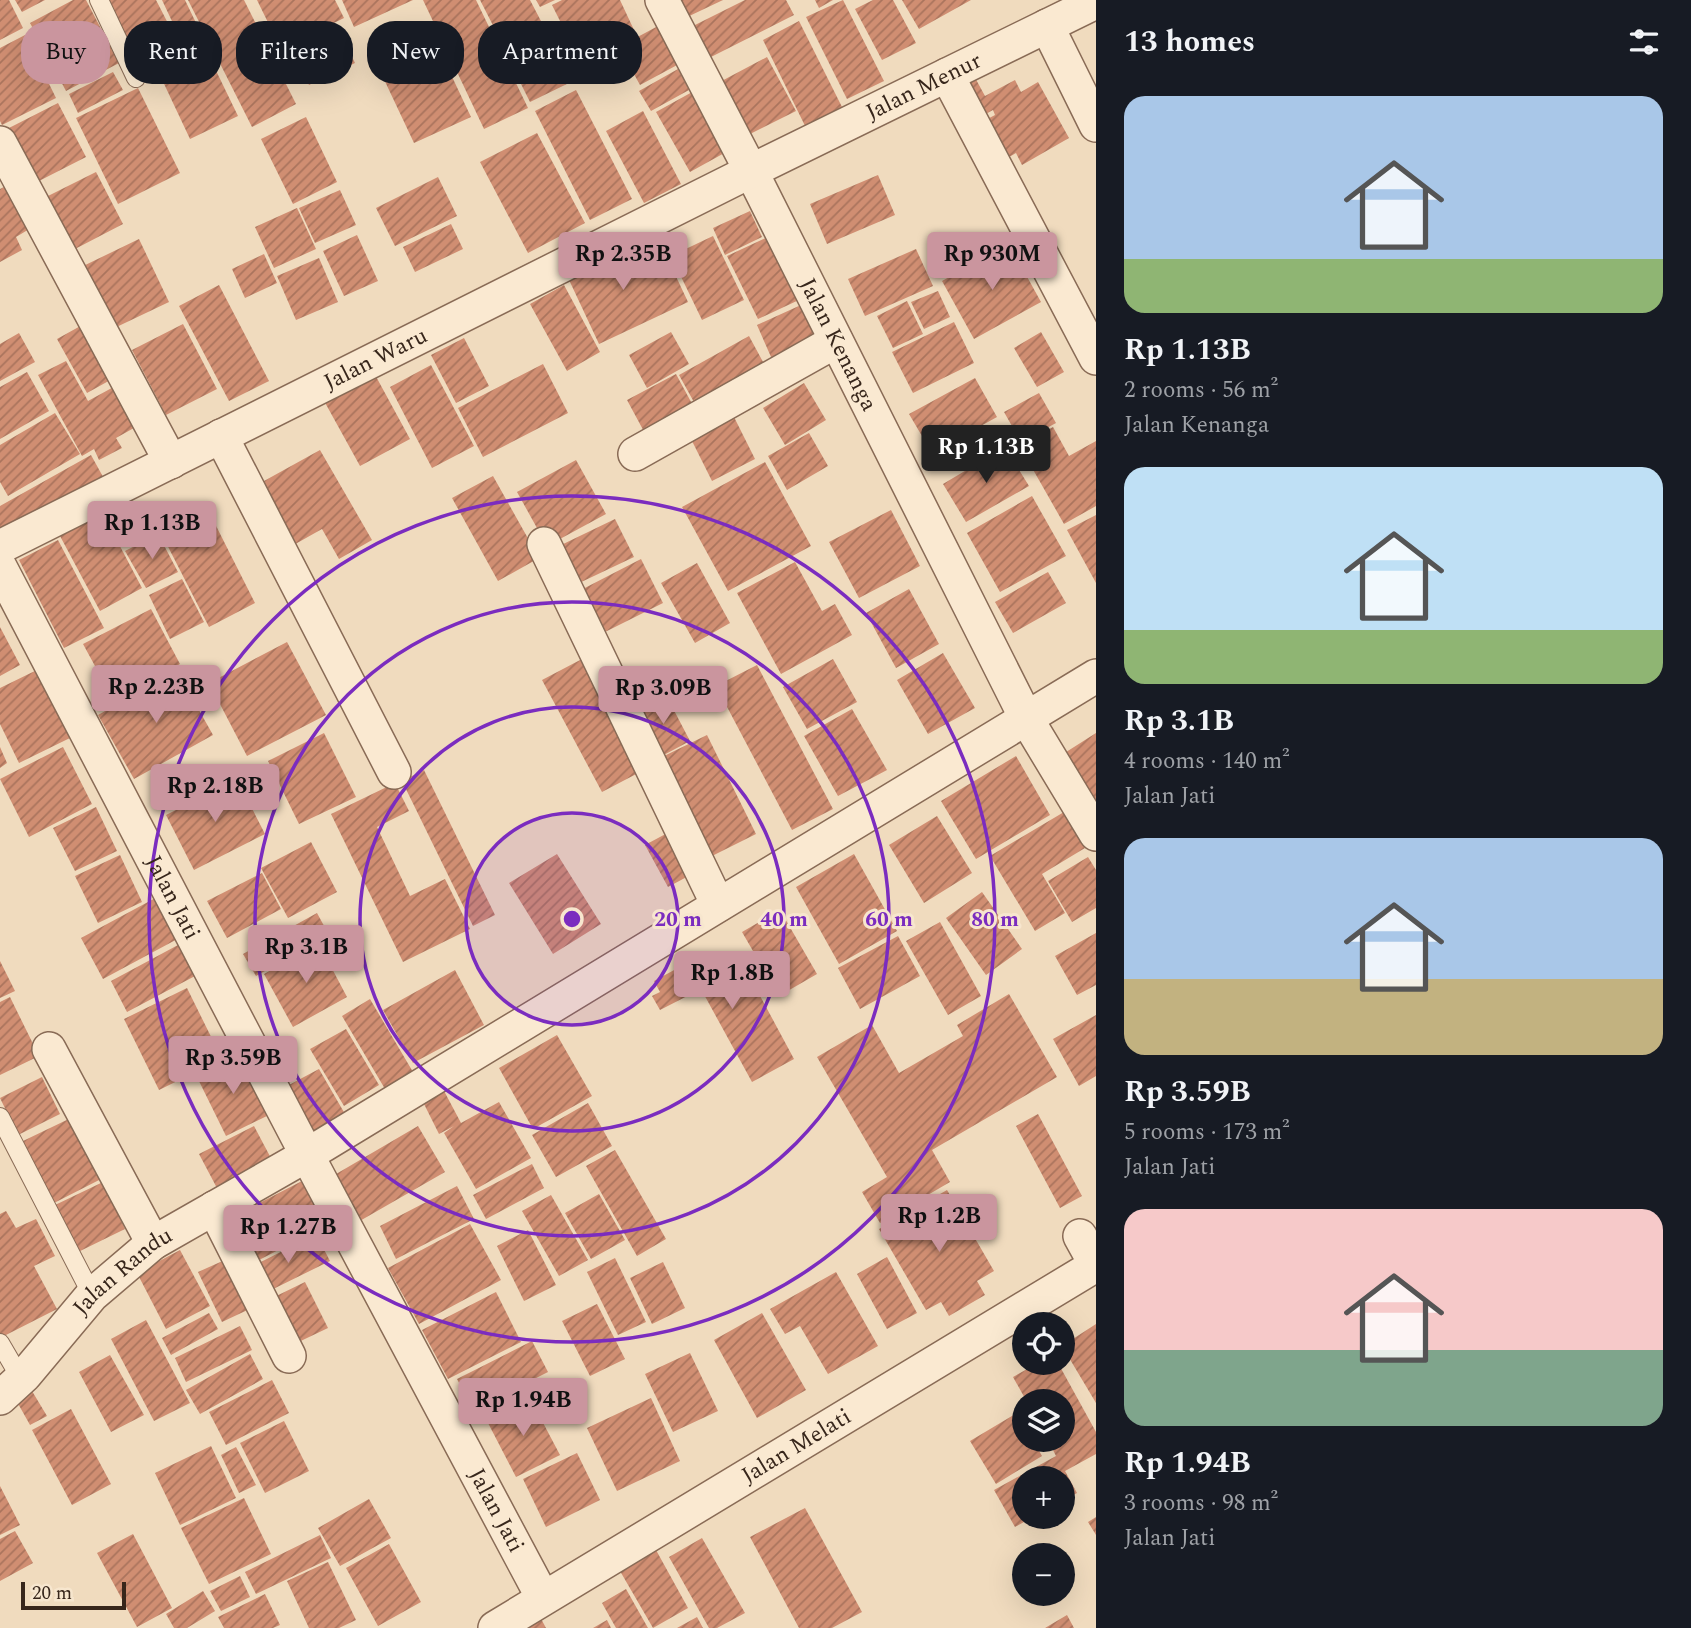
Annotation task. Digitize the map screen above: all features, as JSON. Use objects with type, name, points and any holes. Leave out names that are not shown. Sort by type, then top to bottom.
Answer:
[{"type":"street","name":"Jalan Kenanga","points":[[662,0],[1026,718],[1096,834]]},
{"type":"street","name":"Jalan Menur","points":[[751,171],[1096,2]]},
{"type":"street","points":[[1047,26],[1096,125]]},
{"type":"street","points":[[947,75],[1096,358]]},
{"type":"street","points":[[0,143],[171,461]]},
{"type":"street","name":"Jalan Waru","points":[[0,547],[751,171]]},
{"type":"street","points":[[635,454],[836,341]]},
{"type":"street","points":[[221,436],[394,772]]},
{"type":"street","points":[[544,544],[718,905]]},
{"type":"street","name":"Jalan Jati","points":[[0,567],[307,1155],[543,1598]]},
{"type":"street","name":"Jalan Randu","points":[[10,1389],[92,1295],[153,1243],[307,1155],[1096,676]]},
{"type":"street","points":[[49,1049],[153,1243]]},
{"type":"street","points":[[214,1208],[289,1356]]},
{"type":"street","points":[[1080,1236],[1096,1265]]},
{"type":"street","name":"Jalan Melati","points":[[495,1628],[1096,1265]]},
{"type":"lane","points":[[99,0],[124,53]]},
{"type":"lane","points":[[0,1117],[92,1295]]},
{"type":"lane","points":[[0,1343],[10,1389]]},
{"type":"building","points":[[0,0],[9,0],[21,29],[0,40]]},
{"type":"building","points":[[15,0],[45,0],[22,12]]},
{"type":"building","points":[[73,0],[86,0],[97,21],[34,21]]},
{"type":"building","points":[[104,0],[156,0],[167,21],[124,21],[124,41]]},
{"type":"building","points":[[162,0],[185,0],[195,21],[172,21]]},
{"type":"building","points":[[188,0],[244,0],[254,21],[236,21],[236,84],[286,84],[296,104],[252,127],[222,67],[222,21],[199,21]]},
{"type":"building","points":[[257,0],[335,0],[344,18],[338,21],[267,21]]},
{"type":"building","points":[[342,0],[413,0],[354,27]]},
{"type":"building","points":[[423,0],[476,0],[486,21],[478,21],[478,84],[516,84],[528,108],[484,129],[463,84],[464,21],[433,21]]},
{"type":"building","points":[[480,0],[530,0],[541,21],[491,21]]},
{"type":"building","points":[[536,0],[555,0],[540,7]]},
{"type":"building","points":[[562,0],[620,0],[630,21],[560,21],[552,5]]},
{"type":"building","points":[[674,0],[723,0],[683,19]]},
{"type":"building","points":[[745,0],[786,0],[794,15],[709,58],[693,26]]},
{"type":"building","points":[[815,0],[833,0],[819,8]]},
{"type":"building","points":[[843,0],[884,81],[847,99],[806,17]]},
{"type":"building","points":[[873,0],[893,0],[916,43],[882,60],[855,9]]},
{"type":"building","points":[[902,0],[971,0],[919,29]]},
{"type":"building","points":[[799,21],[845,113],[808,132],[763,40]]},
{"type":"building","points":[[658,26],[679,64],[642,84],[642,35]]},
{"type":"building","points":[[21,37],[21,84],[49,84],[56,98],[2,125],[0,121],[0,48]]},
{"type":"building","points":[[110,46],[119,63],[110,68]]},
{"type":"building","points":[[767,57],[796,111],[744,137],[716,84]]},
{"type":"building","points":[[678,69],[689,90],[651,111],[639,91]]},
{"type":"building","points":[[113,72],[123,90],[78,113],[69,94],[89,84],[110,84],[110,74]]},
{"type":"building","points":[[973,74],[985,96],[1015,80],[1021,92],[1038,82],[1069,138],[1022,165],[1016,153],[997,164],[976,125],[995,115],[993,110],[973,121],[953,84]]},
{"type":"building","points":[[222,83],[238,116],[190,139],[164,84]]},
{"type":"building","points":[[62,84],[79,84],[66,91]]},
{"type":"building","points":[[386,84],[455,84],[471,117],[414,143]]},
{"type":"building","points":[[521,84],[567,84],[530,102]]},
{"type":"building","points":[[138,88],[180,173],[118,204],[76,118]]},
{"type":"building","points":[[576,90],[632,199],[590,220],[535,111]]},
{"type":"building","points":[[694,91],[728,151],[690,172],[656,112]]},
{"type":"building","points":[[58,103],[86,157],[37,182],[9,128]]},
{"type":"building","points":[[643,111],[681,184],[644,203],[606,131]]},
{"type":"building","points":[[306,117],[337,182],[293,204],[261,139]]},
{"type":"building","points":[[537,133],[585,223],[528,253],[480,162]]},
{"type":"building","points":[[96,172],[123,224],[75,249],[48,196]]},
{"type":"building","points":[[878,175],[895,215],[827,244],[810,204]]},
{"type":"building","points":[[438,177],[457,216],[395,246],[376,208]]},
{"type":"building","points":[[8,185],[31,228],[16,237],[22,250],[0,262],[0,189]]},
{"type":"building","points":[[340,190],[356,225],[315,243],[299,208]]},
{"type":"building","points":[[297,208],[316,249],[274,268],[255,227]]},
{"type":"building","points":[[750,211],[762,237],[725,255],[713,228]]},
{"type":"building","points":[[451,224],[463,249],[415,272],[403,247]]},
{"type":"building","points":[[357,235],[378,281],[344,296],[323,251]]},
{"type":"building","points":[[713,236],[744,300],[702,320],[671,256]]},
{"type":"building","points":[[770,236],[801,299],[758,319],[727,256]]},
{"type":"building","points":[[139,239],[169,302],[106,332],[77,269]]},
{"type":"building","points":[[1009,244],[1041,302],[974,339],[942,281]]},
{"type":"building","points":[[611,245],[624,272],[665,253],[688,302],[599,344],[563,267]]},
{"type":"building","points":[[916,249],[933,286],[865,316],[848,279]]},
{"type":"building","points":[[264,254],[277,283],[245,298],[232,269]]},
{"type":"building","points":[[319,258],[338,302],[296,320],[277,276]]},
{"type":"building","points":[[219,285],[269,381],[229,401],[179,306]]},
{"type":"building","points":[[564,285],[600,352],[567,371],[530,304]]},
{"type":"building","points":[[938,291],[950,317],[924,329],[911,302]]},
{"type":"building","points":[[907,301],[923,334],[893,348],[877,316]]},
{"type":"building","points":[[801,305],[819,347],[775,366],[757,325]]},
{"type":"building","points":[[954,322],[974,363],[913,393],[892,352]]},
{"type":"building","points":[[84,324],[114,378],[87,393],[57,339]]},
{"type":"building","points":[[183,324],[217,389],[166,415],[132,350]]},
{"type":"building","points":[[671,332],[689,364],[647,388],[629,355]]},
{"type":"building","points":[[1041,332],[1064,372],[1037,387],[1014,348]]},
{"type":"building","points":[[19,333],[35,362],[0,381],[0,344]]},
{"type":"building","points":[[749,336],[770,375],[700,413],[679,375]]},
{"type":"building","points":[[464,338],[489,386],[456,403],[431,355]]},
{"type":"building","points":[[66,361],[88,401],[119,384],[141,424],[116,438],[122,448],[99,460],[94,449],[82,456],[38,375]]},
{"type":"building","points":[[543,364],[568,413],[483,457],[458,408]]},
{"type":"building","points":[[431,365],[474,446],[432,468],[390,387]]},
{"type":"building","points":[[373,371],[410,439],[360,466],[323,399]]},
{"type":"building","points":[[27,372],[49,411],[0,439],[0,387]]},
{"type":"building","points":[[676,374],[697,413],[648,439],[627,400]]},
{"type":"building","points":[[975,378],[997,417],[932,453],[909,414]]},
{"type":"building","points":[[804,383],[826,420],[785,445],[763,408]]},
{"type":"building","points":[[1039,393],[1056,423],[1021,442],[1004,412]]},
{"type":"building","points":[[55,413],[80,454],[8,496],[0,482],[0,445]]},
{"type":"building","points":[[733,415],[755,459],[712,481],[690,437]]},
{"type":"building","points":[[1053,427],[1069,456],[1096,441],[1096,506],[1064,524],[1019,445]]},
{"type":"building","points":[[809,433],[828,466],[787,490],[768,456]]},
{"type":"building","points":[[1005,447],[1029,486],[966,522],[943,484]]},
{"type":"building","points":[[320,450],[372,540],[339,559],[322,529],[290,547],[255,486]]},
{"type":"building","points":[[91,455],[107,484],[0,532],[0,506]]},
{"type":"building","points":[[576,460],[606,514],[547,546],[517,492]]},
{"type":"building","points":[[765,462],[811,546],[728,591],[682,507]]},
{"type":"building","points":[[493,476],[539,558],[498,581],[452,498]]},
{"type":"building","points":[[1032,496],[1066,556],[1000,592],[967,533]]},
{"type":"building","points":[[206,506],[255,603],[209,627],[159,529]]},
{"type":"building","points":[[891,510],[920,566],[859,598],[829,542]]},
{"type":"building","points":[[103,514],[142,588],[100,611],[60,536]]},
{"type":"building","points":[[1096,515],[1096,583],[1067,530]]},
{"type":"building","points":[[615,519],[634,557],[575,585],[557,547]]},
{"type":"building","points":[[158,534],[178,572],[146,588],[125,551]]},
{"type":"building","points":[[58,540],[104,628],[64,648],[19,560]]},
{"type":"building","points":[[641,559],[663,603],[599,635],[577,592]]},
{"type":"building","points":[[795,562],[822,611],[835,604],[852,635],[781,674],[737,593]]},
{"type":"building","points":[[697,563],[730,623],[695,643],[661,583]]},
{"type":"building","points":[[1048,572],[1066,603],[1013,633],[995,602]]},
{"type":"building","points":[[182,579],[204,622],[170,639],[149,595]]},
{"type":"building","points":[[909,589],[939,644],[896,668],[866,613]]},
{"type":"building","points":[[151,609],[180,664],[113,699],[83,644]]},
{"type":"building","points":[[0,627],[20,665],[0,676]]},
{"type":"building","points":[[287,642],[326,715],[247,756],[209,683]]},
{"type":"building","points":[[943,653],[975,708],[928,734],[897,680]]},
{"type":"building","points":[[582,659],[642,771],[602,792],[542,680]]},
{"type":"building","points":[[833,659],[857,702],[807,729],[783,687]]},
{"type":"building","points":[[757,665],[833,809],[792,830],[716,686]]},
{"type":"building","points":[[41,668],[74,736],[19,763],[0,724],[0,688]]},
{"type":"building","points":[[177,671],[213,735],[134,779],[98,715]]},
{"type":"building","points":[[666,695],[690,741],[660,757],[636,711]]},
{"type":"building","points":[[852,709],[887,770],[838,796],[804,736]]},
{"type":"building","points":[[324,733],[356,797],[299,824],[268,761]]},
{"type":"building","points":[[1096,733],[1096,808],[1063,754]]},
{"type":"building","points":[[707,735],[756,834],[712,856],[662,757]]},
{"type":"building","points":[[0,747],[7,763],[0,768]]},
{"type":"building","points":[[63,747],[92,804],[29,837],[0,779]]},
{"type":"building","points":[[1016,756],[1050,815],[976,859],[941,801]]},
{"type":"building","points":[[424,770],[495,915],[473,926],[402,781]]},
{"type":"building","points":[[237,779],[265,834],[194,870],[166,815]]},
{"type":"building","points":[[395,783],[409,811],[377,827],[410,896],[445,879],[470,929],[403,962],[331,814]]},
{"type":"building","points":[[96,807],[117,851],[75,871],[53,828]]},
{"type":"building","points":[[1064,812],[1085,848],[1042,874],[1065,913],[1035,931],[990,856]]},
{"type":"building","points":[[937,816],[972,873],[924,903],[889,845]]},
{"type":"building","points":[[673,830],[696,872],[668,887],[645,845]]},
{"type":"building","points":[[311,842],[337,892],[288,918],[261,868]]},
{"type":"building","points":[[557,854],[601,924],[553,954],[509,883]]},
{"type":"building","points":[[854,854],[897,931],[839,964],[796,887]]},
{"type":"building","points":[[120,855],[142,902],[98,923],[75,876]]},
{"type":"building","points":[[1088,857],[1096,870],[1096,908],[1072,922],[1048,881]]},
{"type":"building","points":[[262,873],[281,909],[227,938],[207,901]]},
{"type":"building","points":[[982,892],[1022,949],[986,975],[946,918]]},
{"type":"building","points":[[161,895],[183,936],[103,979],[81,938]]},
{"type":"building","points":[[780,910],[817,974],[779,996],[742,932]]},
{"type":"building","points":[[317,913],[329,935],[256,976],[243,954]]},
{"type":"building","points":[[940,922],[981,996],[948,1015],[906,941]]},
{"type":"building","points":[[1096,933],[1096,985],[1077,995],[1055,956]]},
{"type":"building","points":[[898,936],[920,976],[860,1009],[838,968]]},
{"type":"building","points":[[319,944],[347,997],[293,1027],[264,974]]},
{"type":"building","points":[[178,945],[195,976],[127,1012],[111,981]]},
{"type":"building","points":[[736,951],[794,1059],[752,1082],[701,989],[660,1010],[652,996],[660,992],[654,981],[687,963],[693,974]]},
{"type":"building","points":[[0,961],[15,991],[0,998]]},
{"type":"building","points":[[455,970],[484,1025],[413,1063],[383,1010]]},
{"type":"building","points":[[187,988],[222,1059],[159,1090],[124,1019]]},
{"type":"building","points":[[1009,994],[1057,1077],[932,1150],[950,1182],[880,1223],[862,1192],[887,1177],[817,1057],[872,1025],[899,1073],[963,1036],[957,1025]]},
{"type":"building","points":[[10,997],[39,1056],[0,1075],[0,1002]]},
{"type":"building","points":[[370,999],[413,1072],[385,1089],[342,1016]]},
{"type":"building","points":[[1096,1015],[1096,1076],[1079,1086],[1053,1039]]},
{"type":"building","points":[[346,1029],[379,1085],[344,1106],[310,1049]]},
{"type":"building","points":[[557,1035],[592,1096],[533,1129],[499,1068]]},
{"type":"building","points":[[239,1056],[269,1115],[226,1136],[197,1077]]},
{"type":"building","points":[[319,1069],[345,1114],[313,1132],[287,1086]]},
{"type":"building","points":[[42,1077],[60,1114],[18,1135],[0,1098]]},
{"type":"building","points":[[443,1089],[461,1123],[499,1102],[531,1158],[476,1189],[444,1133],[454,1126],[439,1134],[422,1100]]},
{"type":"building","points":[[588,1103],[612,1146],[556,1177],[532,1135]]},
{"type":"building","points":[[1038,1114],[1082,1196],[1060,1208],[1016,1126]]},
{"type":"building","points":[[75,1116],[105,1177],[54,1203],[23,1141]]},
{"type":"building","points":[[254,1126],[273,1162],[218,1190],[199,1154]]},
{"type":"building","points":[[418,1126],[445,1172],[358,1222],[331,1177]]},
{"type":"building","points":[[615,1150],[666,1239],[637,1256],[586,1166]]},
{"type":"building","points":[[532,1164],[544,1188],[486,1219],[473,1195]]},
{"type":"building","points":[[304,1180],[327,1225],[259,1260],[236,1215]]},
{"type":"building","points":[[103,1182],[125,1229],[76,1253],[53,1206]]},
{"type":"building","points":[[457,1186],[474,1219],[396,1259],[380,1226]]},
{"type":"building","points":[[947,1190],[994,1271],[977,1281],[985,1295],[949,1316],[941,1302],[926,1310],[879,1229]]},
{"type":"building","points":[[599,1194],[625,1240],[591,1259],[565,1213]]},
{"type":"building","points":[[551,1195],[588,1260],[559,1276],[522,1211]]},
{"type":"building","points":[[6,1211],[16,1228],[36,1219],[55,1256],[34,1266],[57,1309],[2,1337],[0,1214]]},
{"type":"building","points":[[470,1224],[501,1280],[419,1324],[388,1268]]},
{"type":"building","points":[[528,1230],[556,1285],[524,1301],[497,1246]]},
{"type":"building","points":[[316,1234],[330,1261],[259,1296],[245,1270]]},
{"type":"building","points":[[180,1250],[210,1306],[166,1329],[137,1273]]},
{"type":"building","points":[[236,1255],[260,1304],[222,1322],[198,1272]]},
{"type":"building","points":[[887,1257],[917,1313],[887,1329],[857,1274]]},
{"type":"building","points":[[615,1258],[646,1322],[618,1335],[587,1272]]},
{"type":"building","points":[[663,1262],[685,1308],[652,1324],[630,1278]]},
{"type":"building","points":[[836,1272],[878,1346],[828,1374],[800,1326],[785,1334],[770,1309]]},
{"type":"building","points":[[305,1282],[328,1328],[286,1348],[264,1302]]},
{"type":"building","points":[[496,1292],[521,1342],[448,1379],[422,1330]]},
{"type":"building","points":[[597,1304],[625,1359],[590,1376],[562,1321]]},
{"type":"building","points":[[209,1313],[218,1329],[171,1355],[162,1338]]},
{"type":"building","points":[[762,1313],[806,1390],[757,1418],[714,1340]]},
{"type":"building","points":[[146,1320],[190,1403],[154,1421],[111,1339]]},
{"type":"building","points":[[1096,1324],[1096,1403],[1075,1368],[1075,1338]]},
{"type":"building","points":[[240,1326],[252,1350],[186,1382],[175,1358]]},
{"type":"building","points":[[532,1341],[548,1372],[473,1410],[457,1379]]},
{"type":"building","points":[[690,1353],[718,1411],[673,1432],[645,1374]]},
{"type":"building","points":[[250,1354],[263,1379],[200,1414],[186,1390]]},
{"type":"building","points":[[110,1355],[144,1415],[111,1432],[79,1372]]},
{"type":"building","points":[[1065,1375],[1072,1389],[1020,1389],[1013,1377]]},
{"type":"building","points":[[272,1380],[289,1413],[226,1445],[209,1412]]},
{"type":"building","points":[[32,1391],[47,1416],[30,1425],[16,1400]]},
{"type":"building","points":[[1075,1394],[1096,1432],[1096,1454],[1074,1466],[1038,1466],[1056,1456],[1054,1452],[1075,1452]]},
{"type":"building","points":[[530,1398],[560,1455],[516,1477],[487,1421]]},
{"type":"building","points":[[651,1398],[680,1461],[617,1491],[587,1428]]},
{"type":"building","points":[[71,1409],[111,1484],[72,1505],[32,1430]]},
{"type":"building","points":[[1012,1416],[1012,1452],[1040,1452],[1042,1456],[1026,1466],[1012,1466],[1012,1474],[996,1484],[970,1441]]},
{"type":"building","points":[[284,1421],[309,1471],[265,1493],[240,1443]]},
{"type":"building","points":[[211,1446],[236,1498],[180,1525],[155,1473]]},
{"type":"building","points":[[236,1447],[256,1485],[239,1493],[221,1455]]},
{"type":"building","points":[[577,1453],[600,1500],[546,1527],[523,1479]]},
{"type":"building","points":[[1012,1480],[1012,1522],[994,1490]]},
{"type":"building","points":[[0,1486],[20,1525],[0,1535]]},
{"type":"building","points":[[244,1498],[271,1554],[209,1584],[181,1528]]},
{"type":"building","points":[[369,1499],[391,1538],[340,1566],[318,1528]]},
{"type":"building","points":[[805,1508],[862,1612],[832,1628],[799,1628],[750,1537]]},
{"type":"building","points":[[1096,1517],[1096,1535],[1088,1522]]},
{"type":"building","points":[[15,1531],[33,1563],[0,1581],[0,1539]]},
{"type":"building","points":[[133,1534],[172,1608],[137,1627],[97,1553]]},
{"type":"building","points":[[320,1535],[331,1558],[256,1594],[245,1572]]},
{"type":"building","points":[[702,1538],[745,1613],[717,1628],[709,1628],[669,1557]]},
{"type":"building","points":[[389,1544],[421,1602],[378,1626],[346,1568]]},
{"type":"building","points":[[656,1550],[688,1608],[653,1628],[620,1571]]},
{"type":"building","points":[[328,1562],[356,1620],[339,1628],[309,1628],[287,1581]]},
{"type":"building","points":[[240,1576],[250,1597],[221,1611],[210,1591]]},
{"type":"building","points":[[626,1589],[648,1628],[616,1628],[602,1603]]},
{"type":"building","points":[[203,1591],[215,1611],[187,1628],[174,1628],[166,1614]]},
{"type":"building","points":[[265,1594],[280,1625],[273,1628],[224,1628],[218,1617]]},
{"type":"building","points":[[539,1615],[546,1628],[515,1628]]},
{"type":"building","points":[[1067,1615],[1074,1628],[1045,1628]]},
{"type":"building","points":[[697,1617],[703,1628],[677,1628]]},
{"type":"building","points":[[607,1620],[611,1628],[593,1628]]}]
